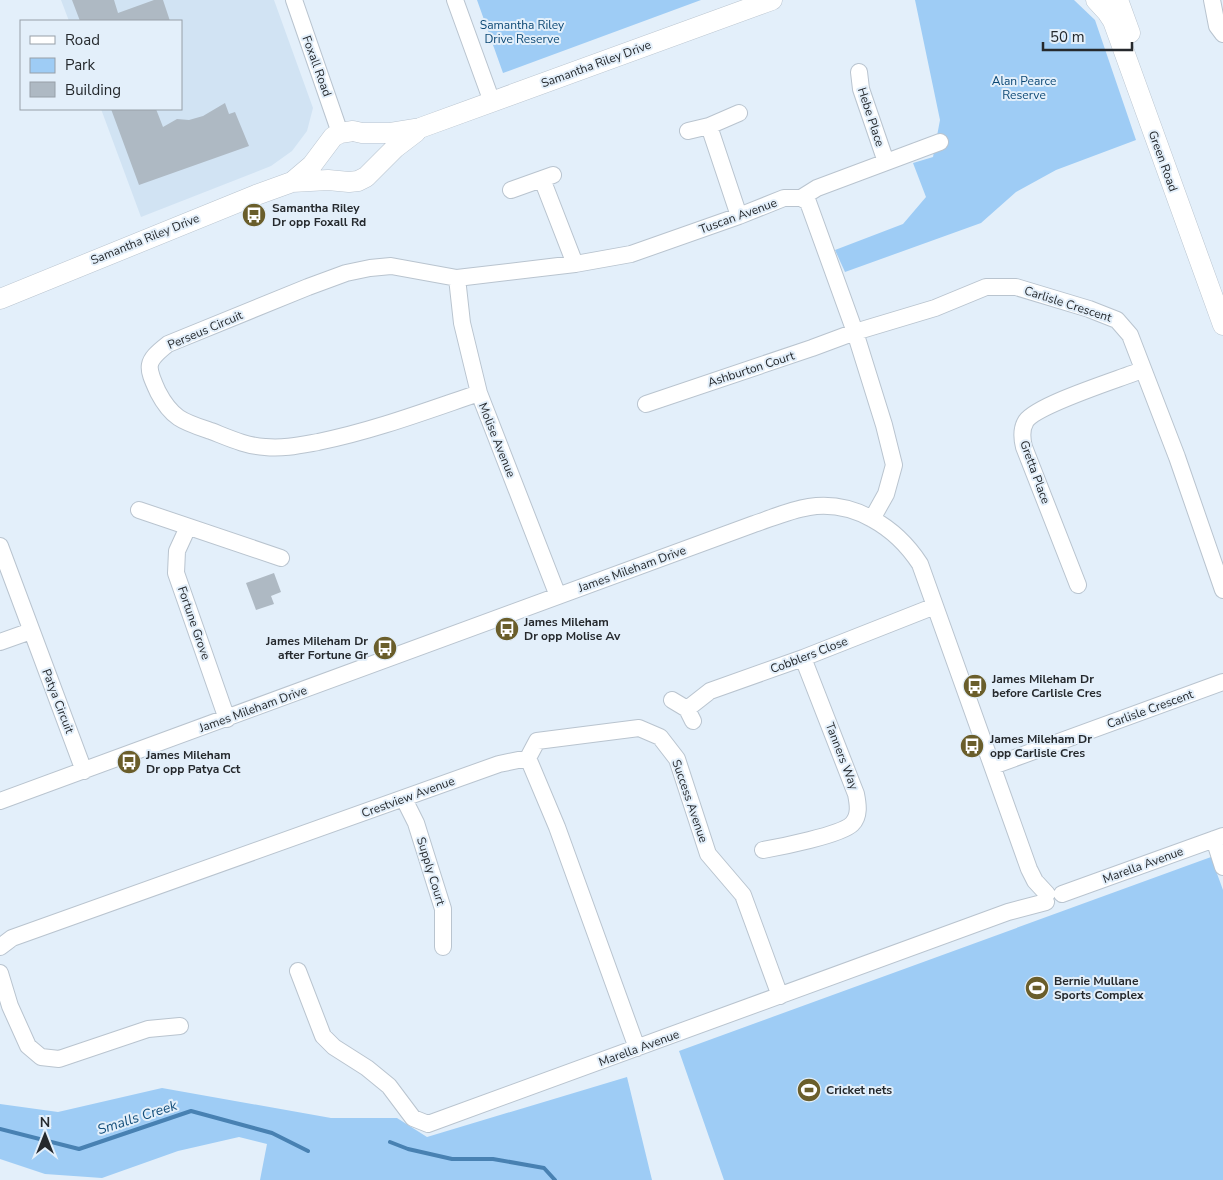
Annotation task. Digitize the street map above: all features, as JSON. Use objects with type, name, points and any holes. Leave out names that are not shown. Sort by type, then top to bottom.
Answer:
[{"type":"main road","name":"Samantha Riley Drive","points":[[0,299],[292,182],[304,173],[333,137],[340,133],[353,131],[362,133],[396,133],[420,128],[772,0]]},
{"type":"main road","name":"Green Road","points":[[1096,0],[1112,21],[1223,325]]},
{"type":"main road","name":"Green Road","points":[[1118,0],[1223,288]]},
{"type":"main road","name":"Samantha Riley Drive","points":[[292,182],[358,181],[366,177],[394,148],[420,128]]},
{"type":"main road","points":[[362,133],[369,138],[375,150],[375,163],[372,171]]},
{"type":"main road","points":[[326,148],[324,157],[326,166],[330,173],[341,180]]},
{"type":"street","name":"Foxall Road","points":[[294,0],[340,133]]},
{"type":"street","points":[[455,0],[492,102]]},
{"type":"street","points":[[1212,0],[1217,26],[1223,34]]},
{"type":"street","name":"Hebe Place","points":[[858,72],[861,89],[886,162]]},
{"type":"street","points":[[688,131],[709,126],[739,113]]},
{"type":"street","points":[[709,126],[740,216]]},
{"type":"street","name":"Hebe Place","points":[[801,198],[817,188],[940,142]]},
{"type":"street","points":[[511,190],[548,177],[575,264]]},
{"type":"street","name":"Tuscan Avenue","points":[[457,278],[575,264],[631,254],[740,216],[784,198],[801,198]]},
{"type":"street","points":[[801,198],[808,202],[855,332],[884,425],[894,465],[886,494],[872,519]]},
{"type":"street","name":"Perseus Circuit","points":[[457,278],[391,266],[370,268],[346,274],[308,286],[168,344],[153,356],[149,365],[153,380],[162,398],[169,409],[181,421],[250,446],[268,448],[295,446],[351,435],[479,393]]},
{"type":"street","name":"Molise Avenue","points":[[457,278],[462,322],[479,393],[558,596]]},
{"type":"street","name":"Carlisle Crescent","points":[[855,332],[935,308],[986,287],[1016,287],[1089,309],[1116,320],[1130,335],[1223,590]]},
{"type":"street","name":"Ashburton Court","points":[[646,404],[855,332]]},
{"type":"street","name":"Gretta Place","points":[[1078,586],[1024,447],[1022,436],[1026,421],[1049,405],[1142,370]]},
{"type":"street","name":"James Mileham Drive","points":[[0,801],[800,508],[833,506],[858,513],[887,527],[914,554],[924,575],[1029,869],[1035,881],[1052,896]]},
{"type":"street","points":[[139,510],[281,558]]},
{"type":"street","name":"Fortune Grove","points":[[188,526],[177,552],[176,573],[227,719]]},
{"type":"street","name":"Patya Circuit","points":[[0,546],[84,771]]},
{"type":"street","name":"Cobblers Close","points":[[672,700],[690,715],[710,691],[804,658],[935,606]]},
{"type":"street","points":[[0,642],[31,631]]},
{"type":"street","name":"Tanners Way","points":[[763,850],[797,844],[844,829],[852,824],[858,812],[856,794],[804,658]]},
{"type":"street","name":"Carlisle Crescent","points":[[993,766],[1223,682]]},
{"type":"street","name":"Success Avenue","points":[[528,758],[537,741],[640,728],[660,737],[677,759],[708,854],[743,896],[780,996]]},
{"type":"street","points":[[528,758],[557,827],[637,1048]]},
{"type":"street","name":"Crestview Avenue","points":[[0,947],[12,938],[499,764],[528,758]]},
{"type":"street","name":"Supply Court","points":[[404,798],[416,824],[443,909],[443,947]]},
{"type":"street","points":[[1218,837],[1223,867]]},
{"type":"street","name":"Marella Avenue","points":[[298,971],[323,1036],[334,1047],[367,1068],[389,1086],[413,1118],[428,1124],[1218,837]]},
{"type":"street","points":[[0,973],[10,1006],[28,1046],[40,1056],[58,1060],[148,1029],[180,1026]]},
{"type":"shaded area","points":[[61,0],[274,0],[313,108],[307,131],[292,151],[271,166],[141,217],[101,110],[182,110],[182,20],[69,20]]},
{"type":"green space","name":"Samantha Riley Drive Reserve","points":[[477,0],[701,0],[503,73]]},
{"type":"green space","name":"Alan Pearce Reserve","points":[[915,0],[1074,0],[1095,20],[1136,140],[1056,170],[1016,192],[981,223],[845,272],[835,250],[903,224],[926,197],[913,163],[933,157],[940,120]]},
{"type":"green space","name":"Bernie Mullane Sports Complex","points":[[1211,857],[1223,890],[1223,1180],[724,1180],[679,1051]]},
{"type":"green space","points":[[627,1077],[652,1180],[260,1180],[267,1144],[239,1137],[178,1151],[102,1178],[45,1174],[0,1159],[0,1104],[58,1112],[162,1088],[331,1118],[397,1118],[427,1137]]},
{"type":"building","points":[[72,0],[114,0],[118,13],[154,0],[163,0],[170,20],[80,20]]},
{"type":"building","points":[[225,103],[229,114],[235,112],[249,146],[139,185],[111,110],[156,110],[163,127],[177,119],[189,120],[203,116]]},
{"type":"building","points":[[274,573],[281,592],[271,596],[274,604],[256,610],[246,583]]},
{"type":"waterway","name":"Smalls Creek","points":[[0,1129],[79,1149],[191,1111],[272,1133],[308,1151]]},
{"type":"waterway","name":"Smalls Creek","points":[[390,1142],[408,1149],[452,1159],[493,1159],[544,1168],[555,1180]]},
{"type":"place","name":"Samantha Riley Dr opp Foxall Rd","points":[[254,215]]},
{"type":"place","name":"James Mileham Dr opp Molise Av","points":[[507,629]]},
{"type":"place","name":"James Mileham Dr after Fortune Gr","points":[[385,648]]},
{"type":"place","name":"James Mileham Dr before Carlisle Cres","points":[[975,686]]},
{"type":"place","name":"James Mileham Dr opp Carlisle Cres","points":[[972,746]]},
{"type":"place","name":"James Mileham Dr opp Patya Cct","points":[[129,762]]},
{"type":"place","name":"Bernie Mullane Sports Complex","points":[[1037,988]]},
{"type":"place","name":"Cricket nets","points":[[809,1090]]}]
